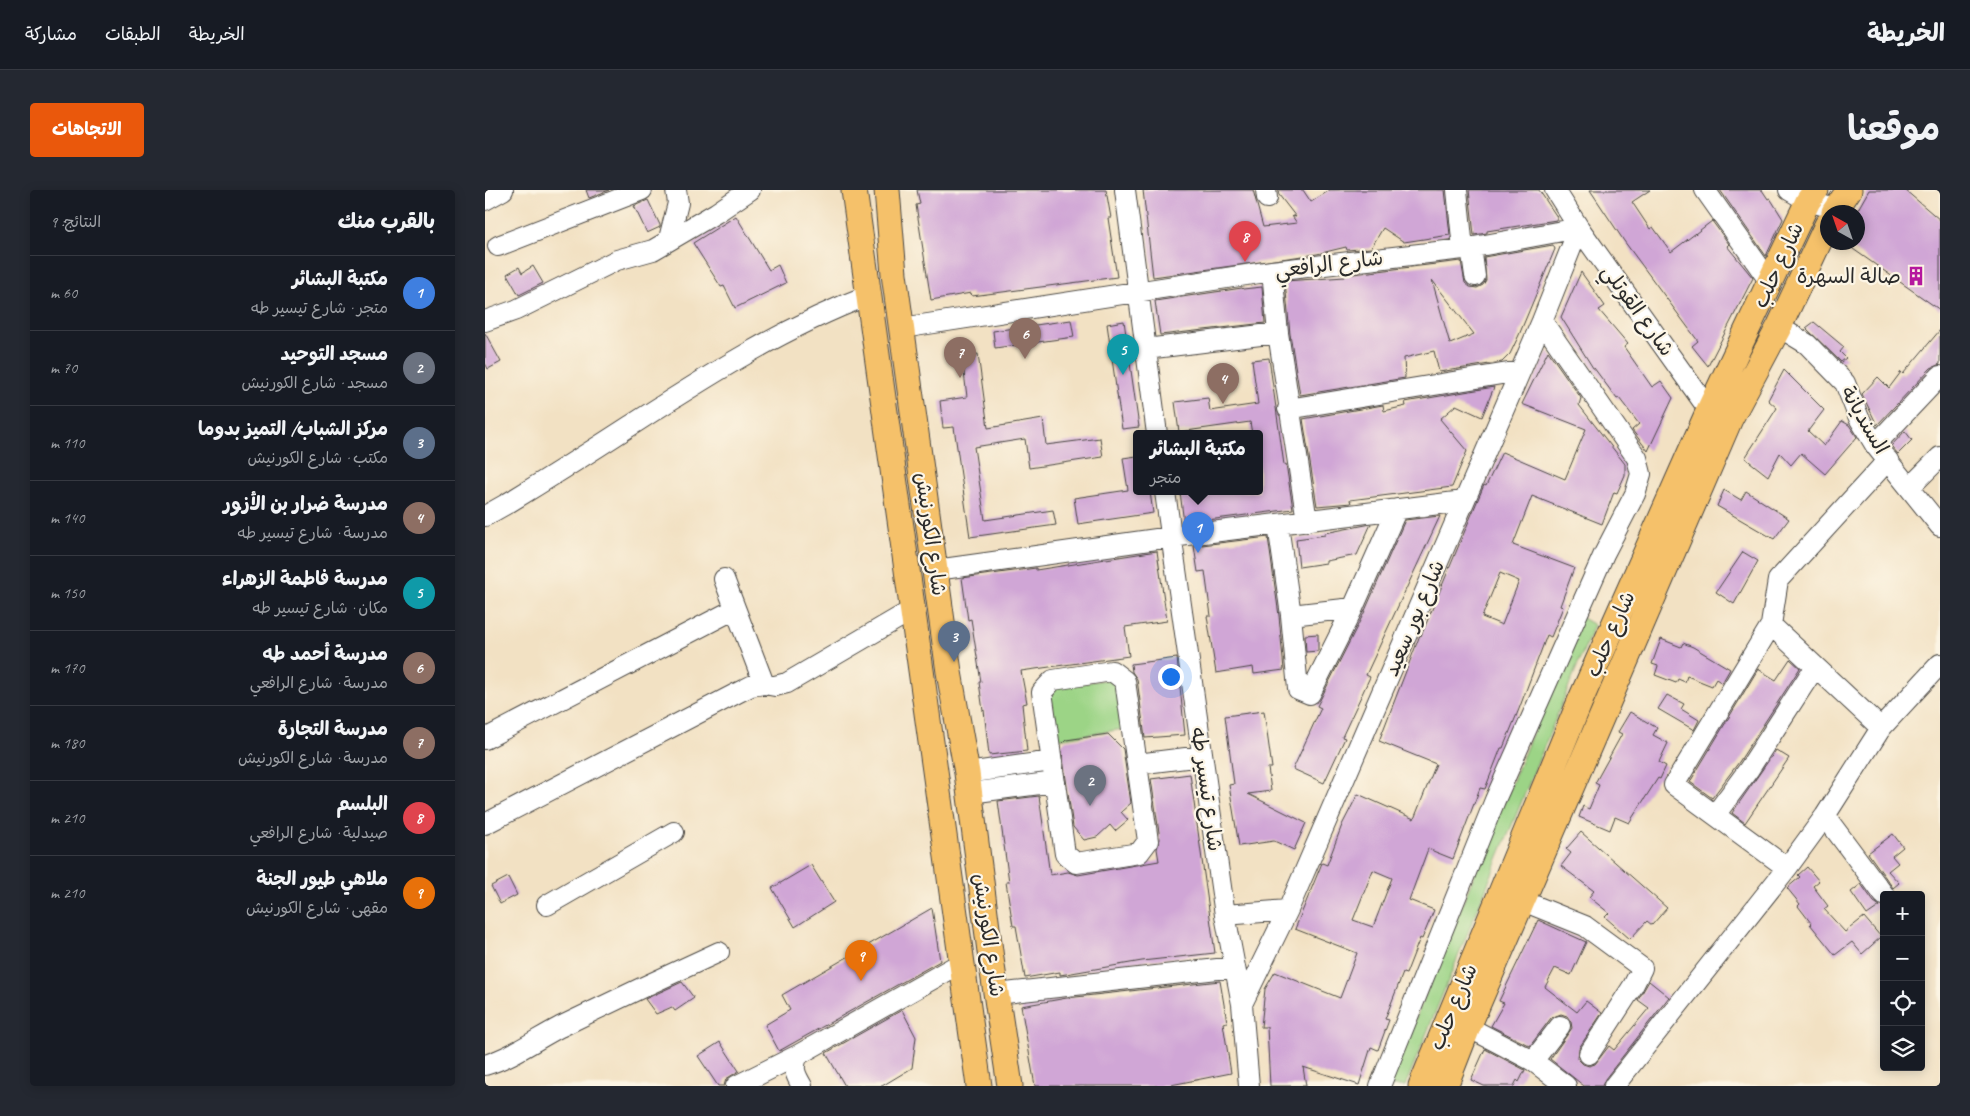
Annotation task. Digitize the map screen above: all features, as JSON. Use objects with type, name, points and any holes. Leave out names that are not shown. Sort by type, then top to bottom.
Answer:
[{"type":"main road","name":"شارع الكورنيش","points":[[855,190],[979,1086]]},
{"type":"main road","name":"شارع الكورنيش","points":[[887,190],[894,274],[949,672],[968,783],[1010,1086]]},
{"type":"main road","name":"شارع حلب","points":[[1445,1086],[1468,1027],[1523,901],[1720,414],[1770,282],[1799,193]]},
{"type":"main road","name":"شارع حلب","points":[[1421,1086],[1581,699],[1720,414],[1779,327],[1820,242]]},
{"type":"street","points":[[485,200],[503,190]]},
{"type":"street","points":[[498,246],[642,190]]},
{"type":"street","points":[[669,239],[678,203],[676,190]]},
{"type":"street","points":[[485,321],[516,310],[617,260],[653,250],[716,213],[750,190]]},
{"type":"street","points":[[1125,190],[1157,430]]},
{"type":"street","points":[[1457,190],[1467,248],[1475,276]]},
{"type":"street","name":"شارع القوتلي","points":[[1555,190],[1579,228],[1720,414]]},
{"type":"street","points":[[1705,190],[1770,282]]},
{"type":"street","points":[[1799,193],[1827,205]]},
{"type":"street","name":"شارع الرافعي","points":[[902,328],[1138,290],[1273,271],[1467,248],[1579,228]]},
{"type":"street","name":"شارع بور سعيد","points":[[1242,1004],[1288,910],[1542,321],[1579,228]]},
{"type":"street","points":[[1273,271],[1278,333],[1307,521]]},
{"type":"street","points":[[485,516],[525,493],[724,365],[785,332],[831,310],[869,295]]},
{"type":"street","points":[[1380,1086],[1495,800],[1604,554],[1635,494],[1641,474],[1637,458],[1542,321]]},
{"type":"street","name":"السنديانة","points":[[1779,327],[1807,344],[1845,383],[1859,418],[1875,445],[1939,523]]},
{"type":"street","points":[[1147,349],[1278,333]]},
{"type":"street","points":[[1289,408],[1520,371]]},
{"type":"street","points":[[1875,445],[1940,376]]},
{"type":"street","points":[[1910,487],[1940,456]]},
{"type":"street","points":[[1787,868],[1674,785],[1771,625],[1778,580],[1889,460]]},
{"type":"street","name":"شارع تيسير طه","points":[[1165,495],[1225,915],[1242,1004],[1249,1086]]},
{"type":"street","points":[[936,570],[1171,537],[1464,501]]},
{"type":"street","points":[[1278,525],[1291,615],[1298,688],[1310,694],[1353,608],[1397,509]]},
{"type":"street","points":[[724,579],[764,684]]},
{"type":"street","points":[[1291,615],[1353,608]]},
{"type":"street","points":[[485,739],[735,609]]},
{"type":"street","points":[[485,824],[751,686],[764,684],[775,686],[787,683],[912,610]]},
{"type":"street","points":[[1771,625],[1881,728]]},
{"type":"street","points":[[1614,1086],[1787,868],[1825,816],[1881,728],[1940,664]]},
{"type":"street","points":[[1715,815],[1749,769],[1815,667]]},
{"type":"street","points":[[1112,671],[1125,681],[1137,764],[1148,841],[1139,854],[1076,863],[1065,854],[1042,692],[1053,680],[1112,671]]},
{"type":"street","points":[[1137,764],[1202,756]]},
{"type":"street","points":[[968,783],[1052,761]]},
{"type":"street","points":[[968,783],[1055,782]]},
{"type":"street","points":[[1825,816],[1881,891]]},
{"type":"street","points":[[547,905],[674,832]]},
{"type":"street","points":[[1523,901],[1585,926],[1642,968],[1633,986],[1589,1054]]},
{"type":"street","points":[[1225,915],[1288,910]]},
{"type":"street","points":[[485,1065],[499,1061],[536,1039],[719,952]]},
{"type":"street","points":[[736,1086],[798,1055],[961,963]]},
{"type":"street","points":[[997,994],[1235,967]]},
{"type":"street","points":[[1533,1061],[1560,1026]]},
{"type":"street","points":[[1468,1027],[1533,1061],[1566,1086]]},
{"type":"street","points":[[798,1055],[794,1064],[795,1072],[802,1086]]},
{"type":"green space","points":[[1580,617],[1594,625],[1405,1086],[1388,1086]]},
{"type":"green space","points":[[1117,678],[1124,729],[1057,739],[1049,688]]},
{"type":"building","points":[[586,190],[609,190],[589,198]]},
{"type":"building","points":[[917,190],[1106,190],[1111,218],[1108,218],[1117,277],[972,296],[971,293],[931,300],[916,205],[920,204]]},
{"type":"building","points":[[1143,190],[1253,190],[1263,227],[1297,223],[1292,216],[1296,217],[1279,195],[1278,190],[1303,190],[1311,202],[1330,190],[1445,190],[1450,235],[1404,242],[1383,228],[1371,248],[1347,250],[1346,247],[1317,254],[1153,277]]},
{"type":"building","points":[[1469,190],[1539,190],[1557,217],[1556,220],[1487,231],[1487,233],[1474,235]]},
{"type":"building","points":[[1590,190],[1650,190],[1632,202],[1650,229],[1653,227],[1671,252],[1712,221],[1729,244],[1727,246],[1753,278],[1708,366],[1692,346],[1698,341],[1624,241]]},
{"type":"building","points":[[1720,190],[1762,190],[1768,199],[1770,198],[1783,219],[1766,256]]},
{"type":"building","name":"صالة السهرة","points":[[1869,190],[1905,190],[1940,220],[1940,310],[1854,250],[1865,250],[1865,205],[1860,205]]},
{"type":"building","points":[[648,200],[660,227],[647,233],[634,206]]},
{"type":"building","points":[[736,216],[769,270],[778,265],[786,283],[735,308],[724,286],[721,287],[693,243]]},
{"type":"building","points":[[1553,245],[1555,249],[1519,335],[1510,354],[1502,362],[1439,372],[1434,351],[1404,358],[1405,378],[1300,395],[1290,334],[1285,281],[1345,277],[1345,275],[1461,261],[1465,283],[1470,287],[1477,288],[1483,285],[1486,280],[1484,257]],"holes":[[[1432,280],[1474,334],[1450,344]]]},
{"type":"building","points":[[533,266],[543,283],[519,295],[507,274],[519,267],[522,273]]},
{"type":"building","points":[[1581,272],[1605,306],[1599,310],[1628,344],[1624,347],[1652,387],[1661,381],[1673,398],[1648,451],[1632,430],[1639,424],[1593,368],[1561,317]]},
{"type":"building","points":[[1262,287],[1265,323],[1160,335],[1155,301],[1242,288]]},
{"type":"building","points":[[1071,320],[1074,337],[995,348],[993,331]]},
{"type":"building","points":[[1124,321],[1139,427],[1122,429],[1107,324]]},
{"type":"building","points":[[1814,322],[1844,347],[1840,352],[1846,358],[1841,362],[1806,328]]},
{"type":"building","points":[[1940,330],[1940,364],[1931,368],[1877,425],[1862,394],[1878,377],[1889,388],[1901,372],[1903,374]]},
{"type":"building","points":[[485,333],[501,362],[488,369],[485,363]]},
{"type":"building","points":[[1548,351],[1581,398],[1579,405],[1625,464],[1625,475],[1617,493],[1614,492],[1602,524],[1532,496],[1513,545],[1574,568],[1560,606],[1563,607],[1551,637],[1547,635],[1519,709],[1485,789],[1480,788],[1453,859],[1428,849],[1409,900],[1434,910],[1422,939],[1420,938],[1406,974],[1403,973],[1385,1019],[1389,1020],[1378,1050],[1371,1047],[1359,1085],[1303,1067],[1306,1086],[1270,1086],[1267,1027],[1261,1027],[1265,989],[1275,972],[1340,998],[1357,953],[1295,929],[1322,863],[1327,865],[1342,825],[1358,794],[1414,819],[1436,764],[1379,741],[1420,635],[1484,485],[1486,486],[1502,452],[1565,479],[1586,429],[1522,404]],"holes":[[[1500,573],[1519,581],[1502,625],[1482,617]],[[1373,870],[1392,878],[1373,927],[1353,920]]]},
{"type":"building","points":[[978,354],[988,428],[1043,419],[1046,445],[1100,438],[1103,457],[1029,468],[1025,439],[974,447],[985,520],[1053,510],[1056,525],[970,537],[954,427],[943,428],[940,401],[967,397],[962,356]]},
{"type":"building","points":[[1269,358],[1284,465],[1286,464],[1293,509],[1184,523],[1180,495],[1263,495],[1263,430],[1251,430],[1250,422],[1193,430],[1179,430],[1175,402],[1208,398],[1210,411],[1258,404],[1252,360]]},
{"type":"building","points":[[1784,370],[1824,410],[1808,431],[1824,446],[1842,421],[1849,425],[1857,437],[1825,474],[1801,453],[1791,465],[1780,453],[1768,476],[1745,458],[1777,408],[1768,400]]},
{"type":"building","points":[[1494,387],[1482,417],[1456,405],[1440,419],[1467,451],[1452,487],[1350,500],[1351,503],[1317,506],[1303,419],[1383,405],[1384,411],[1406,406],[1405,402]]},
{"type":"building","points":[[1905,431],[1912,440],[1898,454],[1891,446]]},
{"type":"building","points":[[1133,457],[1133,495],[1150,495],[1153,513],[1078,524],[1074,498],[1128,490],[1123,458]]},
{"type":"building","points":[[1724,490],[1741,500],[1746,491],[1789,519],[1774,539],[1717,506]]},
{"type":"building","points":[[1440,516],[1366,675],[1370,677],[1342,737],[1345,738],[1324,783],[1293,769],[1321,708],[1317,706],[1364,613],[1405,520]]},
{"type":"building","points":[[1371,524],[1357,555],[1326,561],[1326,563],[1299,567],[1296,539],[1325,535],[1325,533]]},
{"type":"building","points":[[1268,537],[1284,670],[1254,674],[1253,667],[1216,673],[1207,616],[1211,616],[1205,571],[1198,572],[1194,546]]},
{"type":"building","points":[[1157,551],[1167,621],[1125,627],[1129,656],[1021,671],[1027,703],[1022,704],[1027,751],[989,755],[979,682],[981,682],[971,619],[968,620],[962,578],[1036,568],[1036,570]]},
{"type":"building","points":[[1743,552],[1758,561],[1734,604],[1716,592]]},
{"type":"building","points":[[1318,634],[1318,651],[1306,652],[1305,635]]},
{"type":"building","points":[[1661,639],[1681,647],[1683,643],[1693,647],[1730,669],[1722,683],[1716,679],[1712,686],[1687,676],[1685,682],[1678,679],[1676,683],[1655,675],[1658,666],[1652,664]]},
{"type":"building","points":[[1177,658],[1185,735],[1145,738],[1137,679],[1132,672],[1131,664]]},
{"type":"building","points":[[1790,659],[1800,668],[1739,762],[1712,798],[1690,782],[1758,669],[1776,680]]},
{"type":"building","points":[[1667,695],[1684,704],[1681,709],[1699,720],[1694,730],[1658,709]]},
{"type":"building","points":[[1264,711],[1272,768],[1268,768],[1271,791],[1248,794],[1306,823],[1294,850],[1274,841],[1239,846],[1229,785],[1234,784],[1225,716]]},
{"type":"building","points":[[1630,712],[1657,728],[1653,735],[1668,743],[1659,762],[1666,766],[1660,779],[1658,778],[1629,823],[1615,817],[1610,830],[1579,817],[1583,806],[1589,809],[1599,785],[1595,783],[1622,734],[1618,732]]},
{"type":"building","points":[[1108,734],[1123,749],[1131,803],[1121,812],[1128,820],[1115,831],[1110,825],[1097,837],[1084,840],[1073,827],[1061,745],[1066,740]]},
{"type":"building","points":[[1776,750],[1789,758],[1745,823],[1732,813]]},
{"type":"building","points":[[1190,774],[1215,953],[1142,961],[1060,975],[1060,972],[1025,978],[1016,926],[1013,926],[1006,882],[1009,882],[998,801],[1039,796],[1050,875],[1068,872],[1078,875],[1159,861],[1157,849],[1160,839],[1151,779]]},
{"type":"building","points":[[1581,832],[1667,908],[1652,925],[1647,921],[1630,939],[1605,917],[1609,913],[1589,897],[1594,891],[1561,866],[1571,853],[1566,849]]},
{"type":"building","points":[[1893,834],[1903,847],[1892,856],[1898,863],[1888,871],[1899,883],[1893,888],[1868,853]]},
{"type":"building","points":[[811,865],[834,902],[795,927],[772,888]]},
{"type":"building","points":[[1807,867],[1819,881],[1813,886],[1828,906],[1824,909],[1845,932],[1864,917],[1880,938],[1862,954],[1852,942],[1835,955],[1810,924],[1798,906],[1800,904],[1787,888],[1800,877],[1798,875]]},
{"type":"building","points":[[508,877],[517,895],[500,904],[491,886]]},
{"type":"building","points":[[1861,884],[1874,902],[1880,906],[1867,915],[1851,892]]},
{"type":"building","points":[[932,908],[940,961],[779,1051],[765,1025],[790,1010],[782,995]]},
{"type":"building","points":[[1538,920],[1586,942],[1571,975],[1555,968],[1545,987],[1577,1012],[1586,1001],[1602,1013],[1579,1048],[1578,1059],[1583,1064],[1589,1066],[1595,1064],[1609,1046],[1614,1050],[1649,1008],[1638,1000],[1649,981],[1669,997],[1605,1079],[1602,1086],[1584,1086],[1550,1059],[1572,1028],[1567,1016],[1561,1014],[1551,1018],[1530,1046],[1491,1026],[1504,1003],[1499,1001]]},
{"type":"building","points":[[1220,981],[1227,1022],[1223,1023],[1231,1073],[1166,1086],[1035,1086],[1021,1006],[1067,998]]},
{"type":"building","points":[[682,982],[694,998],[675,1011],[672,1007],[656,1014],[645,999]]},
{"type":"building","points":[[902,1010],[916,1037],[912,1068],[882,1086],[845,1086],[826,1053]]},
{"type":"building","points":[[720,1042],[739,1071],[726,1079],[724,1086],[718,1086],[698,1056]]},
{"type":"building","points":[[1485,1049],[1525,1070],[1519,1082],[1517,1080],[1514,1086],[1484,1086],[1471,1080]]},
{"type":"place","name":"البلسم","points":[[1245,262]]},
{"type":"place","name":"صالة السهرة","points":[[1916,276]]},
{"type":"place","name":"مدرسة أحمد طه","points":[[1025,359]]},
{"type":"place","name":"مدرسة فاطمة الزهراء","points":[[1123,375]]},
{"type":"place","name":"مدرسة التجارة","points":[[960,378]]},
{"type":"place","name":"مدرسة ضرار بن الأزور","points":[[1223,404]]},
{"type":"place","name":"مكتبة البشائر","points":[[1198,553]]},
{"type":"place","name":"مركز الشباب/ التميز بدوما","points":[[954,662]]},
{"type":"place","name":"مسجد التوحيد","points":[[1090,806]]},
{"type":"place","name":"ملاهي طيور الجنة","points":[[861,981]]}]
